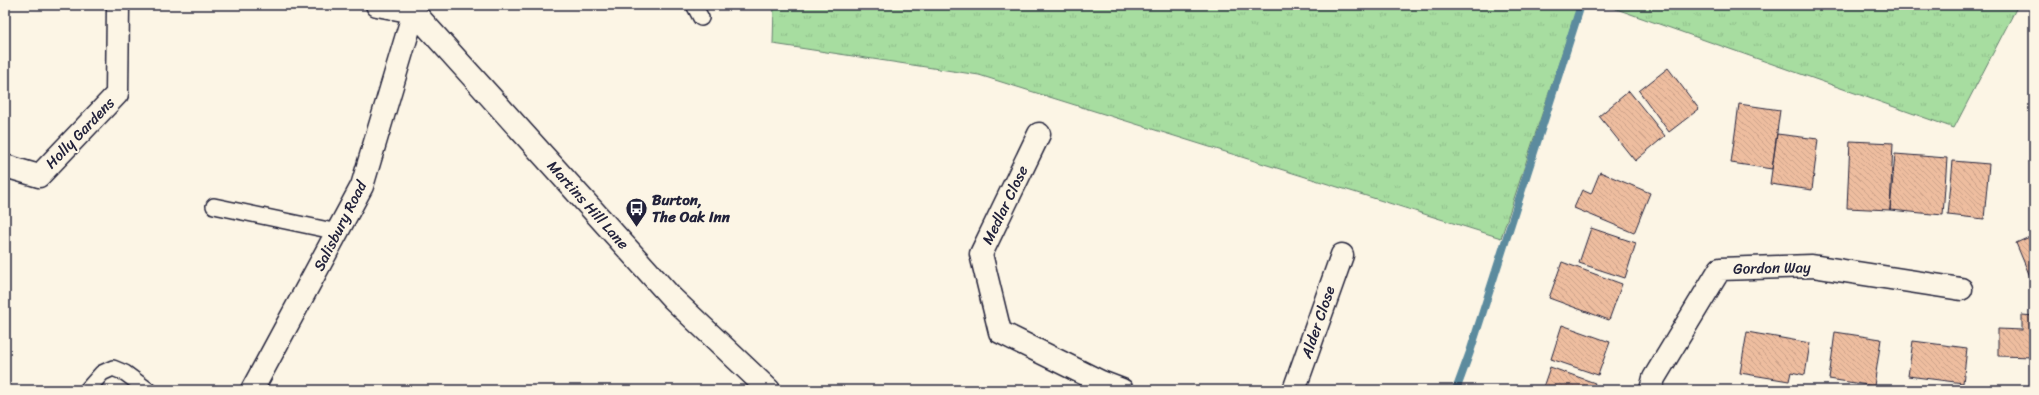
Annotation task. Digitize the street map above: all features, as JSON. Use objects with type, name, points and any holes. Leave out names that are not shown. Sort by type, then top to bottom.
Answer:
[{"type":"street","name":"Holly Gardens","points":[[5,166],[38,176],[117,94],[118,5]]},
{"type":"street","points":[[377,5],[415,9]]},
{"type":"street","name":"Salisbury Road","points":[[256,389],[362,186],[415,9]]},
{"type":"street","name":"Martins Hill Lane","points":[[415,9],[672,298],[769,390]]},
{"type":"street","name":"Medlar Close","points":[[1039,134],[981,254],[1000,332],[1101,382],[1122,390]]},
{"type":"street","name":"Alder Close","points":[[1294,390],[1342,255]]},
{"type":"street","name":"Gordon Way","points":[[1651,390],[1654,378],[1720,269],[1812,266],[1961,290]]},
{"type":"lane","points":[[214,206],[338,232]]},
{"type":"lane","points":[[87,390],[102,373],[113,368],[125,373],[148,390]]},
{"type":"green space","points":[[774,5],[1578,5],[1501,238],[979,75],[773,44]]},
{"type":"green space","points":[[1605,5],[2018,5],[1954,128]]},
{"type":"building","points":[[1668,68],[1699,109],[1669,132],[1639,91]]},
{"type":"building","points":[[1629,91],[1665,136],[1635,161],[1599,116]]},
{"type":"building","points":[[1739,104],[1780,110],[1772,169],[1731,163]]},
{"type":"building","points":[[1777,134],[1818,139],[1812,190],[1770,184]]},
{"type":"building","points":[[1850,141],[1893,143],[1890,210],[1847,208]]},
{"type":"building","points":[[1895,154],[1947,158],[1943,215],[1890,210]]},
{"type":"building","points":[[1953,161],[1989,164],[1984,219],[1948,215]]},
{"type":"building","points":[[1600,172],[1650,193],[1634,233],[1574,208],[1582,190],[1591,194]]},
{"type":"building","points":[[1591,228],[1636,243],[1625,278],[1579,263]]},
{"type":"building","points":[[2034,235],[2034,286],[2016,243]]},
{"type":"building","points":[[1562,262],[1622,284],[1609,320],[1549,298]]},
{"type":"building","points":[[2022,315],[2034,316],[2034,357],[1998,356],[1998,329],[2022,330]]},
{"type":"building","points":[[1562,325],[1610,342],[1598,375],[1551,359]]},
{"type":"building","points":[[1747,332],[1810,343],[1805,375],[1791,372],[1789,381],[1740,373]]},
{"type":"building","points":[[1835,332],[1881,339],[1874,386],[1829,379]]},
{"type":"building","points":[[1913,341],[1967,348],[1963,383],[1908,376]]},
{"type":"building","points":[[1550,367],[1595,383],[1592,390],[1542,390]]},
{"type":"waterway","points":[[1456,390],[1470,352],[1581,5]]},
{"type":"place","name":"Burton, The Oak Inn","points":[[637,228]]}]
